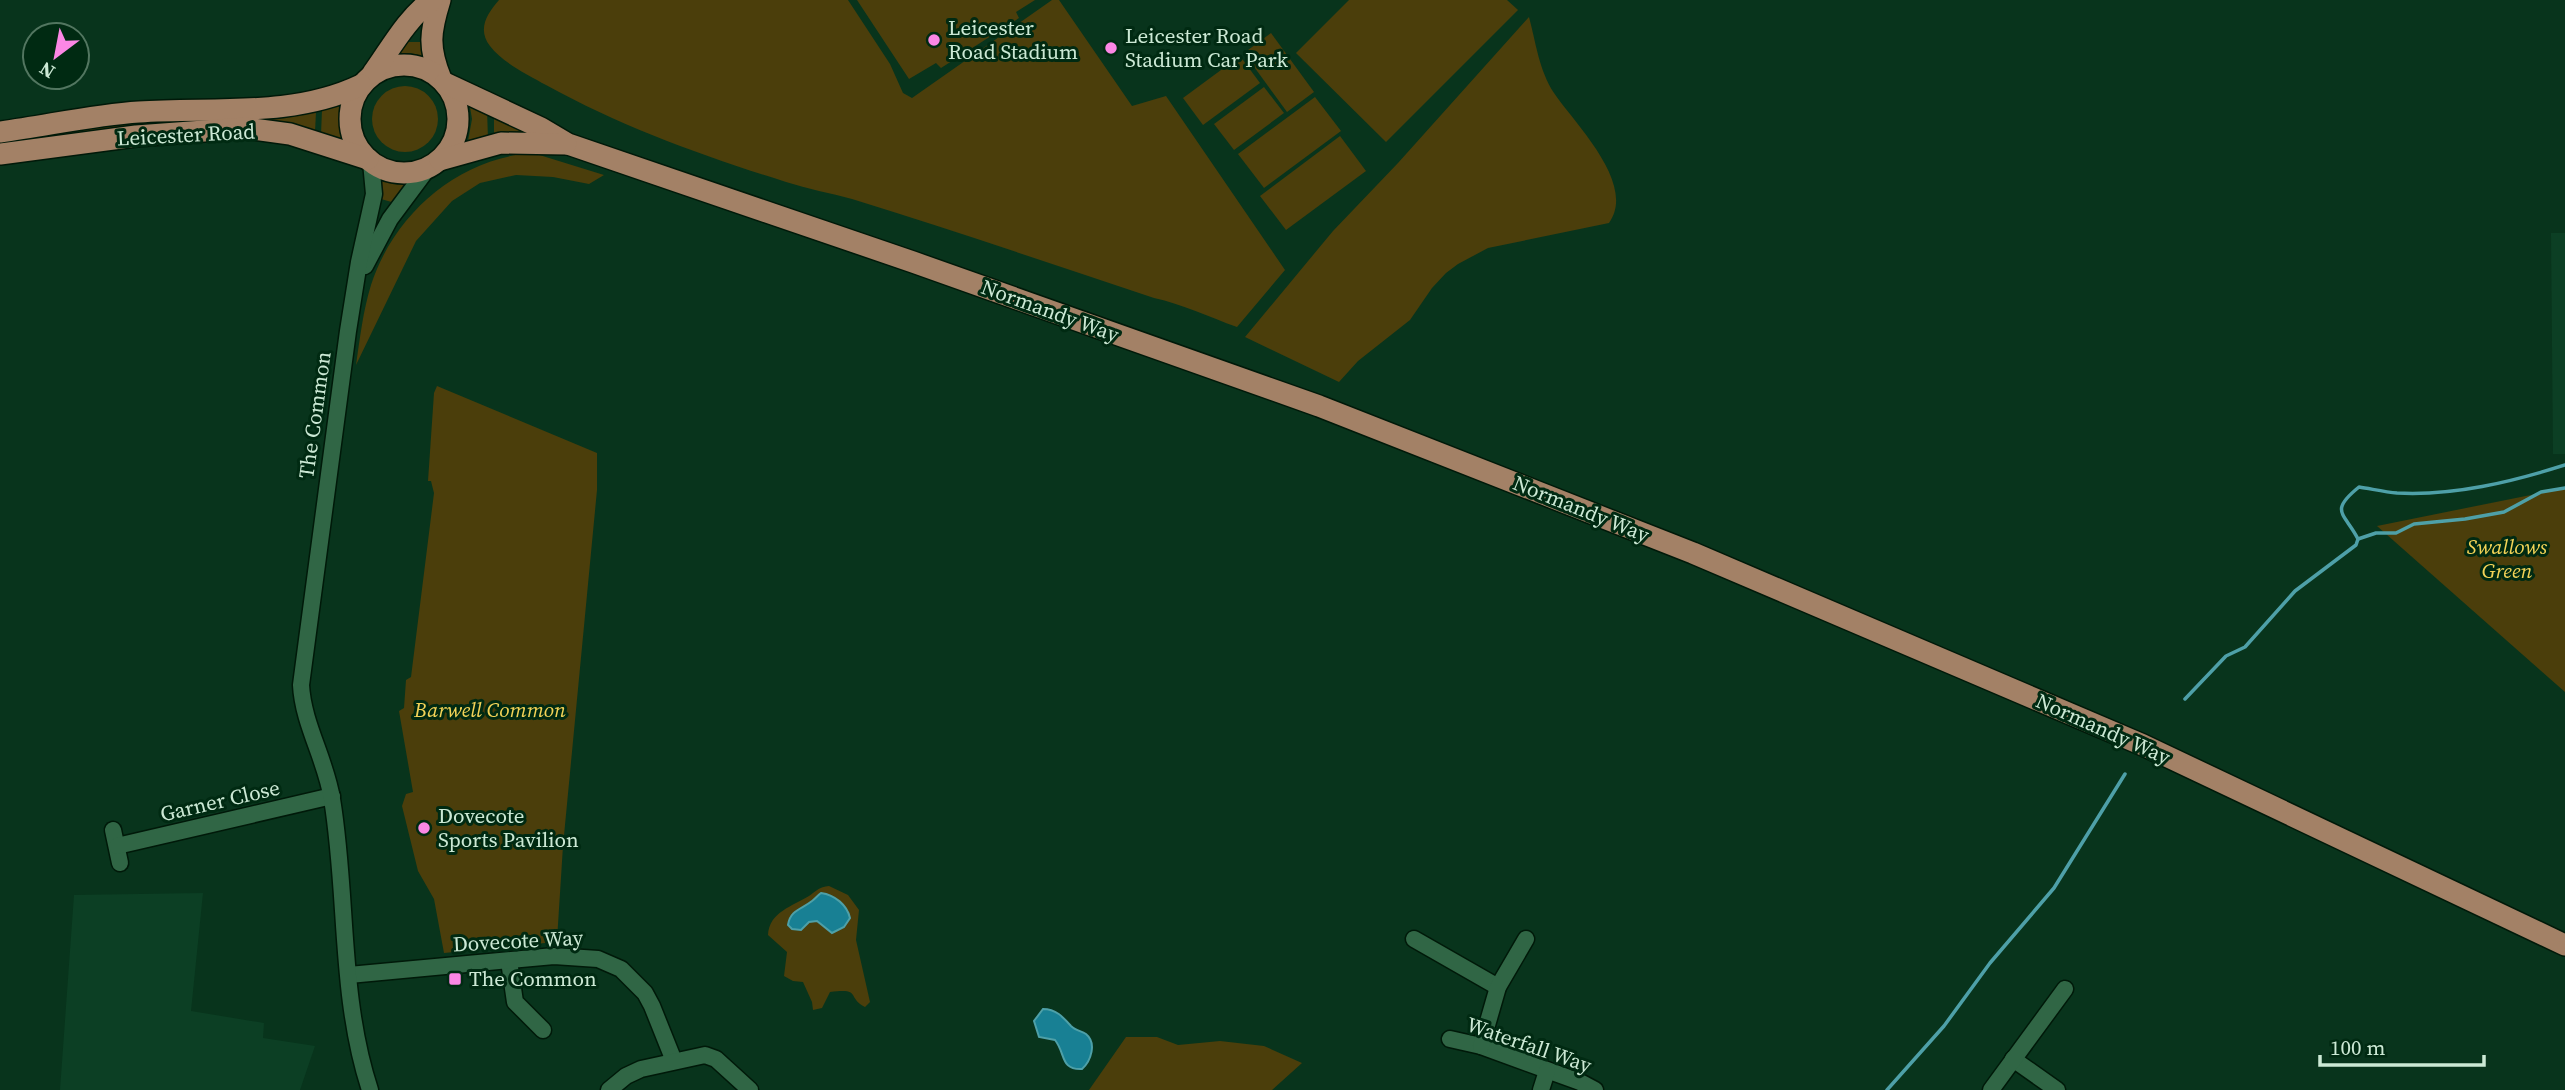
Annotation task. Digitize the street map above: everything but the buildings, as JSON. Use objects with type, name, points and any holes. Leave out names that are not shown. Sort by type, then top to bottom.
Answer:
[{"type":"main road","points":[[432,0],[422,7],[405,28],[353,100],[350,113],[351,130],[360,150],[370,160],[390,171],[400,173],[434,164],[455,137],[457,105],[433,58],[431,45],[432,26],[440,0]]},
{"type":"main road","points":[[365,81],[390,66],[406,64],[422,67],[443,81]]},
{"type":"main road","name":"Leicester Road","points":[[0,132],[136,113],[288,107],[336,97],[365,81]]},
{"type":"main road","name":"Normandy Way","points":[[443,81],[541,128],[568,145],[913,262],[1319,406],[1693,554],[2098,726],[2273,805],[2565,945]]},
{"type":"main road","name":"Leicester Road","points":[[0,153],[136,136],[245,128],[290,134],[370,160]]},
{"type":"main road","name":"Normandy Way","points":[[434,164],[501,143],[568,145]]},
{"type":"street","name":"The Common","points":[[370,160],[374,194],[357,284],[322,516],[301,685],[304,706],[332,796],[359,1056],[370,1090]]},
{"type":"street","name":"The Common","points":[[357,284],[376,242],[434,164]]},
{"type":"street","name":"Garner Close","points":[[117,846],[332,796]]},
{"type":"street","points":[[1414,939],[1498,987]]},
{"type":"street","points":[[1481,1046],[1498,987],[1526,939]]},
{"type":"street","name":"Dovecote Way","points":[[349,975],[554,956],[583,957],[612,964],[621,969],[645,993],[674,1061]]},
{"type":"street","points":[[509,961],[515,1002],[543,1030]]},
{"type":"street","points":[[1991,1090],[2065,989]]},
{"type":"street","name":"Waterfall Way","points":[[1450,1039],[1481,1046],[1595,1090]]},
{"type":"street","points":[[609,1090],[626,1076],[641,1069],[710,1056],[751,1090]]},
{"type":"street","points":[[2013,1059],[2057,1090]]},
{"type":"street","points":[[1541,1090],[1547,1071]]},
{"type":"shaded area","points":[[2551,233],[2565,233],[2565,454],[2553,454]]},
{"type":"shaded area","points":[[203,893],[191,1011],[264,1023],[263,1038],[315,1046],[300,1090],[60,1090],[74,895]]},
{"type":"green space","points":[[499,0],[848,0],[890,64],[903,93],[912,98],[1052,0],[1059,0],[1132,106],[1166,96],[1285,270],[1237,327],[928,223],[724,162],[663,140],[604,114],[509,63],[495,52],[484,34],[487,16]]},
{"type":"green space","name":"Leicester Road Stadium","points":[[857,0],[1035,0],[1016,12],[1019,18],[941,68],[936,63],[909,79]]},
{"type":"green space","points":[[1349,0],[1507,0],[1518,10],[1386,142],[1296,53]]},
{"type":"green space","points":[[1529,17],[1538,56],[1549,84],[1588,137],[1609,173],[1615,191],[1616,207],[1609,223],[1488,248],[1458,264],[1432,288],[1410,320],[1358,361],[1339,382],[1245,337],[1333,231]]},
{"type":"green space","points":[[1271,33],[1314,92],[1287,112],[1244,53]]},
{"type":"green space","points":[[402,42],[423,42],[422,56],[410,53],[395,54]]},
{"type":"green space","points":[[1240,56],[1260,83],[1203,125],[1183,98]]},
{"type":"green space","points":[[405,86],[418,89],[428,96],[435,106],[438,119],[435,132],[428,142],[418,149],[405,152],[392,149],[382,142],[375,132],[372,119],[375,106],[382,96],[392,89]]},
{"type":"green space","points":[[1264,87],[1284,113],[1234,150],[1214,124]]},
{"type":"green space","points":[[1315,97],[1341,131],[1264,188],[1238,154]]},
{"type":"green space","points":[[469,101],[487,109],[488,139],[468,141],[472,119]]},
{"type":"green space","points":[[341,106],[339,122],[342,139],[321,134],[322,110]]},
{"type":"green space","points":[[316,112],[315,132],[0,146],[0,139],[101,123]]},
{"type":"green space","points":[[494,112],[540,133],[494,138]]},
{"type":"green space","points":[[1340,136],[1366,171],[1286,230],[1260,196]]},
{"type":"green space","points":[[533,153],[604,175],[589,184],[553,177],[516,175],[480,183],[452,201],[416,241],[356,365],[371,285],[381,259],[395,235],[413,213],[432,194],[479,166],[505,157]]},
{"type":"green space","points":[[381,181],[408,185],[395,203],[381,199]]},
{"type":"green space","name":"Barwell Common","points":[[437,386],[597,453],[597,490],[555,942],[444,953],[434,899],[418,871],[402,806],[406,794],[413,792],[399,711],[404,708],[406,680],[411,677],[434,493],[431,481],[428,481],[434,393]]},
{"type":"green space","name":"Swallows Green","points":[[2565,488],[2565,692],[2377,526]]},
{"type":"green space","points":[[829,886],[848,895],[859,910],[856,940],[870,1002],[865,1007],[850,992],[840,991],[830,992],[822,1008],[813,1010],[803,982],[784,976],[787,952],[768,935],[769,927],[777,915],[820,888]]},
{"type":"green space","points":[[1126,1037],[1157,1037],[1178,1045],[1220,1041],[1264,1046],[1302,1063],[1272,1090],[1089,1090]]},
{"type":"water","points":[[821,893],[836,898],[846,909],[850,918],[844,927],[832,933],[817,921],[809,922],[801,930],[792,929],[788,925],[791,916]]},
{"type":"water","points":[[1043,1009],[1055,1012],[1089,1038],[1092,1052],[1082,1069],[1075,1069],[1067,1064],[1055,1040],[1039,1037],[1034,1021]]},
{"type":"waterway","points":[[2185,699],[2226,656],[2245,647],[2295,591],[2356,545],[2358,539],[2344,518],[2342,508],[2344,502],[2359,487],[2397,493],[2461,490],[2565,465]]},
{"type":"waterway","points":[[2358,539],[2376,533],[2396,533],[2414,524],[2504,512],[2541,492],[2565,488]]},
{"type":"waterway","points":[[1887,1090],[1944,1026],[1990,963],[2054,888],[2125,774]]},
{"type":"place","name":"Leicester Road Stadium","points":[[934,40]]},
{"type":"place","name":"Leicester Road Stadium Car Park","points":[[1111,48]]},
{"type":"place","name":"Dovecote Sports Pavilion","points":[[424,828]]},
{"type":"place","name":"The Common","points":[[455,979]]}]
